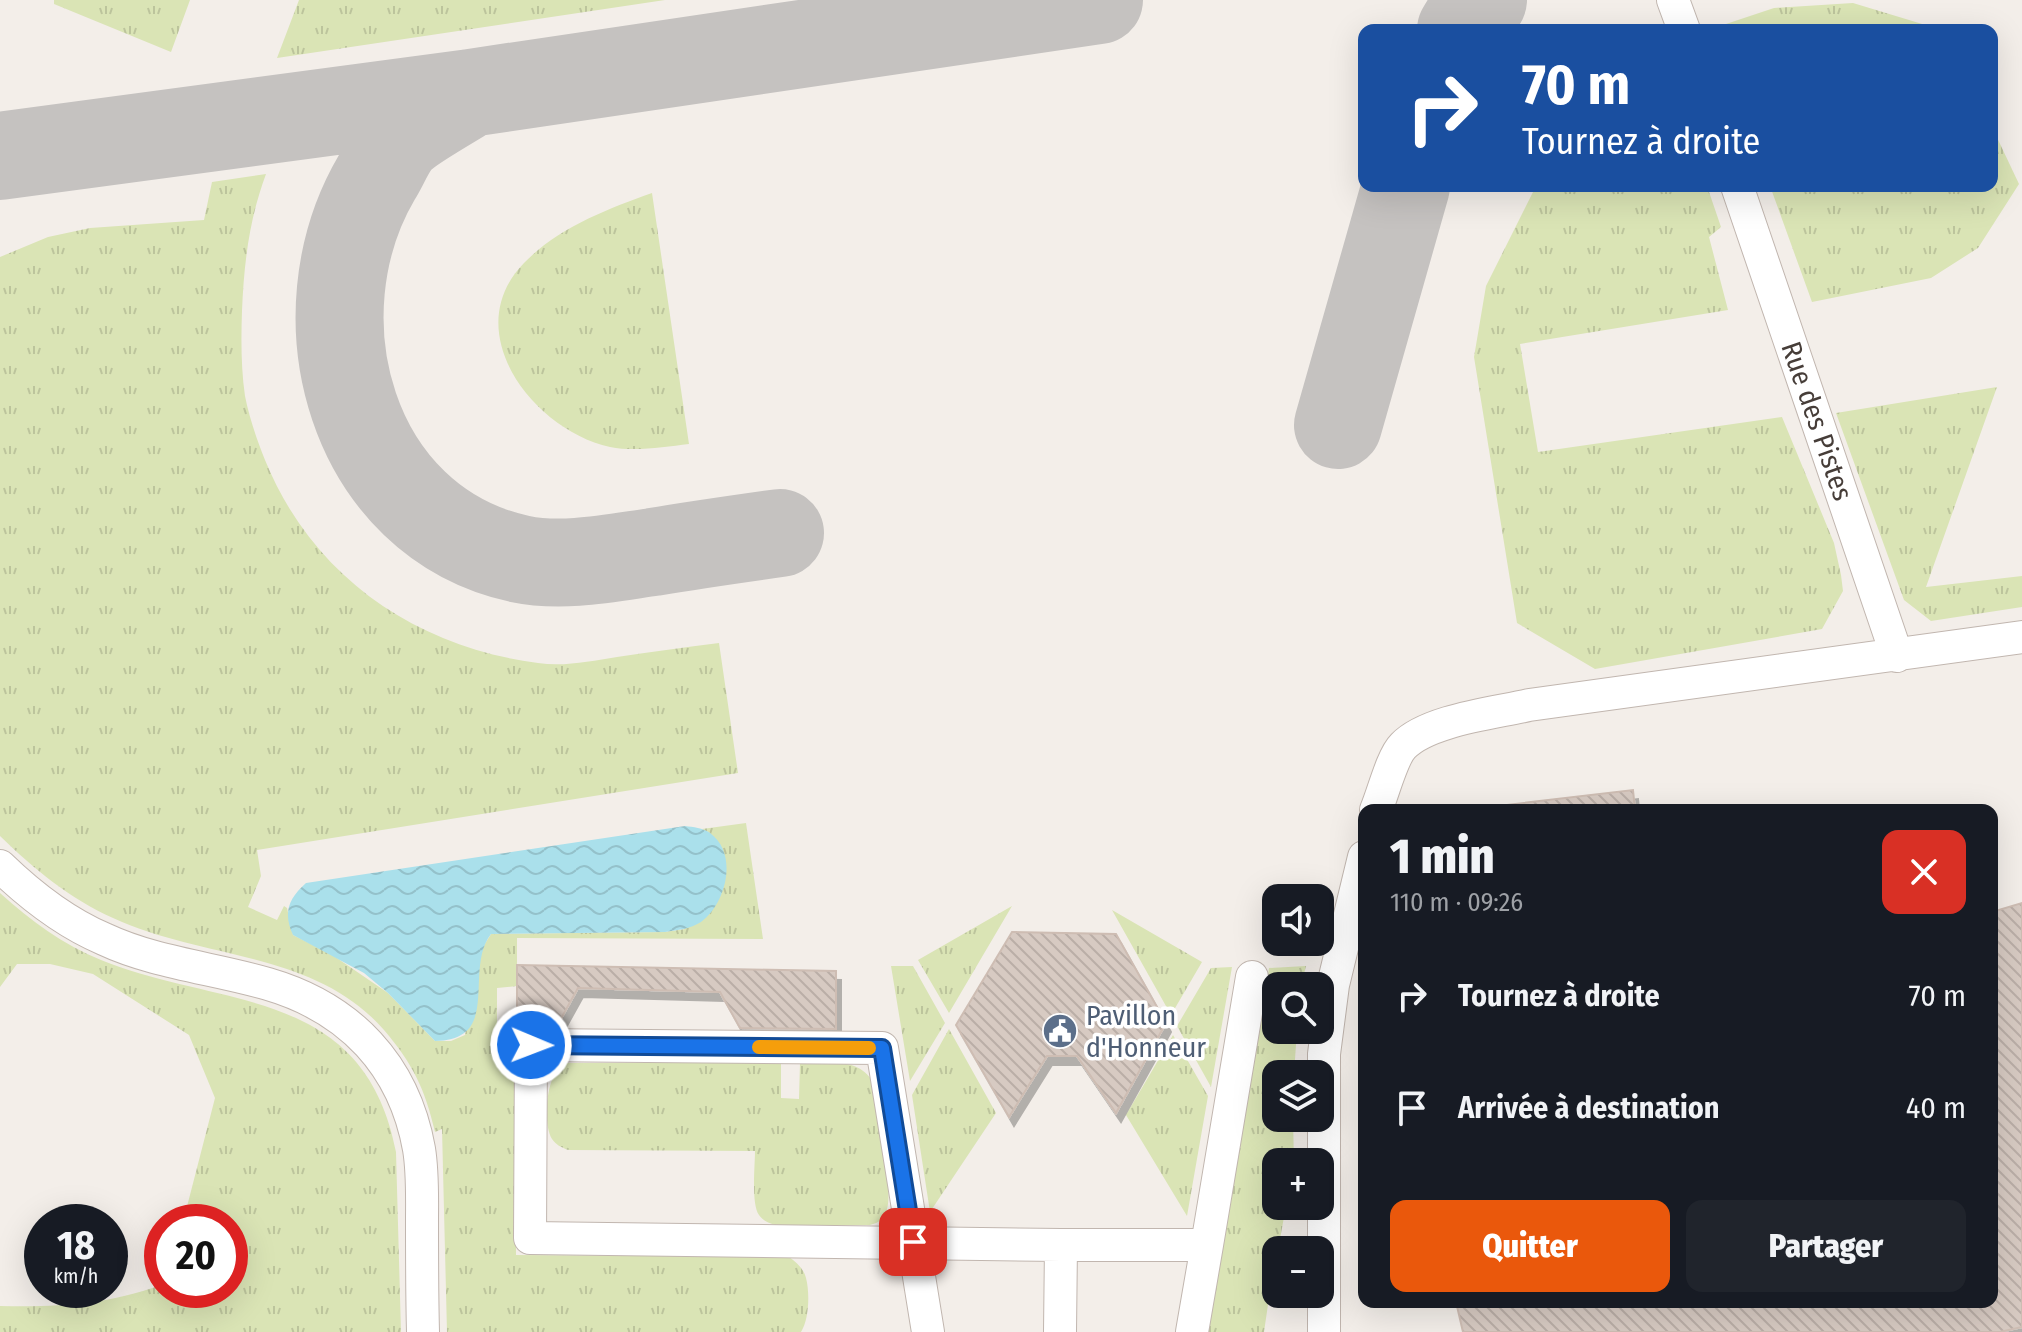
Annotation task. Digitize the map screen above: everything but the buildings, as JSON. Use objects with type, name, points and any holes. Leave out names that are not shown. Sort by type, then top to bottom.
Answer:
[{"type":"lane","points":[[1673,0],[1682,24]]},
{"type":"lane","name":"Rue des Pistes","points":[[1739,192],[1897,656]]},
{"type":"lane","points":[[1378,804],[1401,748],[1416,736],[1463,720],[1529,705],[2022,637]]},
{"type":"lane","points":[[0,866],[40,903],[106,940],[146,954],[268,984],[309,998],[367,1040],[393,1073],[408,1108],[419,1150],[423,1332]]},
{"type":"lane","points":[[1324,1332],[1324,1054],[1333,985],[1358,882]]},
{"type":"lane","points":[[1192,1332],[1252,977]]},
{"type":"lane","points":[[928,1332],[913,1242],[882,1048],[531,1045],[530,1238],[913,1242],[1061,1245],[1207,1245]]},
{"type":"lane","points":[[1060,1332],[1061,1245]]},
{"type":"green space","points":[[54,0],[190,0],[171,52],[54,4]]},
{"type":"green space","points":[[299,0],[665,0],[277,58]]},
{"type":"green space","points":[[1853,3],[1922,24],[1726,24],[1774,8]]},
{"type":"green space","points":[[1998,140],[2019,184],[1978,248],[1931,278],[1812,302],[1772,192],[1998,192]]},
{"type":"green space","points":[[266,174],[251,225],[246,259],[241,332],[244,386],[251,420],[265,460],[285,501],[310,538],[340,571],[373,599],[410,622],[450,641],[493,654],[538,663],[568,664],[719,643],[738,773],[257,850],[261,876],[248,907],[277,920],[284,906],[293,935],[331,954],[388,993],[435,1041],[451,1041],[465,1035],[481,950],[491,934],[665,932],[685,929],[724,855],[710,833],[702,829],[746,823],[763,939],[517,938],[517,986],[497,988],[497,1031],[517,1031],[516,1255],[789,1257],[802,1269],[807,1284],[807,1314],[801,1332],[447,1332],[442,1129],[435,1132],[417,1078],[384,1030],[356,1004],[325,985],[291,970],[148,932],[97,910],[53,882],[0,836],[0,257],[48,237],[90,228],[204,220],[212,182]]},
{"type":"green space","points":[[1533,192],[1709,192],[1721,227],[1709,237],[1728,310],[1520,344],[1538,452],[1782,417],[1834,543],[1841,575],[1843,591],[1822,629],[1595,669],[1517,623],[1474,357],[1486,286]]},
{"type":"green space","points":[[652,193],[689,444],[629,449],[610,447],[582,437],[555,421],[532,400],[513,374],[502,347],[498,318],[505,290],[524,263],[537,251],[584,221]]},
{"type":"green space","points":[[1997,387],[1926,587],[2022,576],[2022,607],[1931,621],[1904,600],[1836,413]]},
{"type":"green space","points":[[0,893],[48,931],[87,954],[147,976],[282,1012],[321,1031],[353,1059],[379,1098],[396,1152],[401,1332],[0,1332],[0,1306],[128,1308],[128,1295],[144,1290],[144,1308],[248,1308],[248,1204],[188,1204],[215,1098],[189,1035],[93,974],[50,964],[17,964],[0,987]]},
{"type":"green space","points":[[1012,906],[949,1013],[918,960]]},
{"type":"green space","points":[[1112,910],[1202,962],[1171,1015]]},
{"type":"green space","points":[[891,966],[913,966],[945,1023],[910,1081]]},
{"type":"green space","points":[[1306,966],[1304,972],[1268,972],[1269,968]]},
{"type":"green space","points":[[1232,967],[1211,1087],[1177,1026],[1211,968]]},
{"type":"green space","points":[[1262,1008],[1262,1044],[1296,1044],[1295,1060],[1262,1060],[1262,1132],[1293,1132],[1294,1148],[1262,1148],[1262,1220],[1283,1220],[1281,1236],[1262,1236],[1262,1308],[1268,1308],[1264,1332],[1206,1332]]},
{"type":"green space","points":[[949,1029],[996,1113],[930,1212],[912,1095]]},
{"type":"green space","points":[[1173,1035],[1208,1096],[1187,1216],[1126,1115]]},
{"type":"green space","points":[[565,1063],[781,1063],[781,1098],[799,1099],[800,1063],[839,1063],[857,1067],[871,1079],[888,1183],[885,1215],[870,1225],[768,1223],[759,1215],[755,1202],[755,1151],[563,1148],[549,1132],[547,1110],[554,1076]]},
{"type":"water","points":[[685,826],[710,833],[724,853],[726,879],[710,914],[688,928],[665,932],[491,934],[483,949],[475,1016],[468,1029],[456,1038],[435,1041],[364,973],[293,935],[288,920],[291,901],[306,883]]},
{"type":"taxiway","points":[[0,156],[470,93],[1099,0]]},
{"type":"taxiway","points":[[1465,24],[1483,0]]},
{"type":"taxiway","points":[[470,93],[399,140],[377,177],[353,232],[341,290],[341,349],[354,406],[378,459],[414,503],[462,538],[536,562],[621,557],[780,533]]},
{"type":"taxiway","points":[[1338,425],[1404,192]]},
{"type":"slow traffic","points":[[759,1047],[869,1048]]},
{"type":"place","name":"Pavillon d'Honneur","points":[[1060,1031]]},
{"type":"route","points":[[531,1045],[882,1048],[913,1242]]}]
